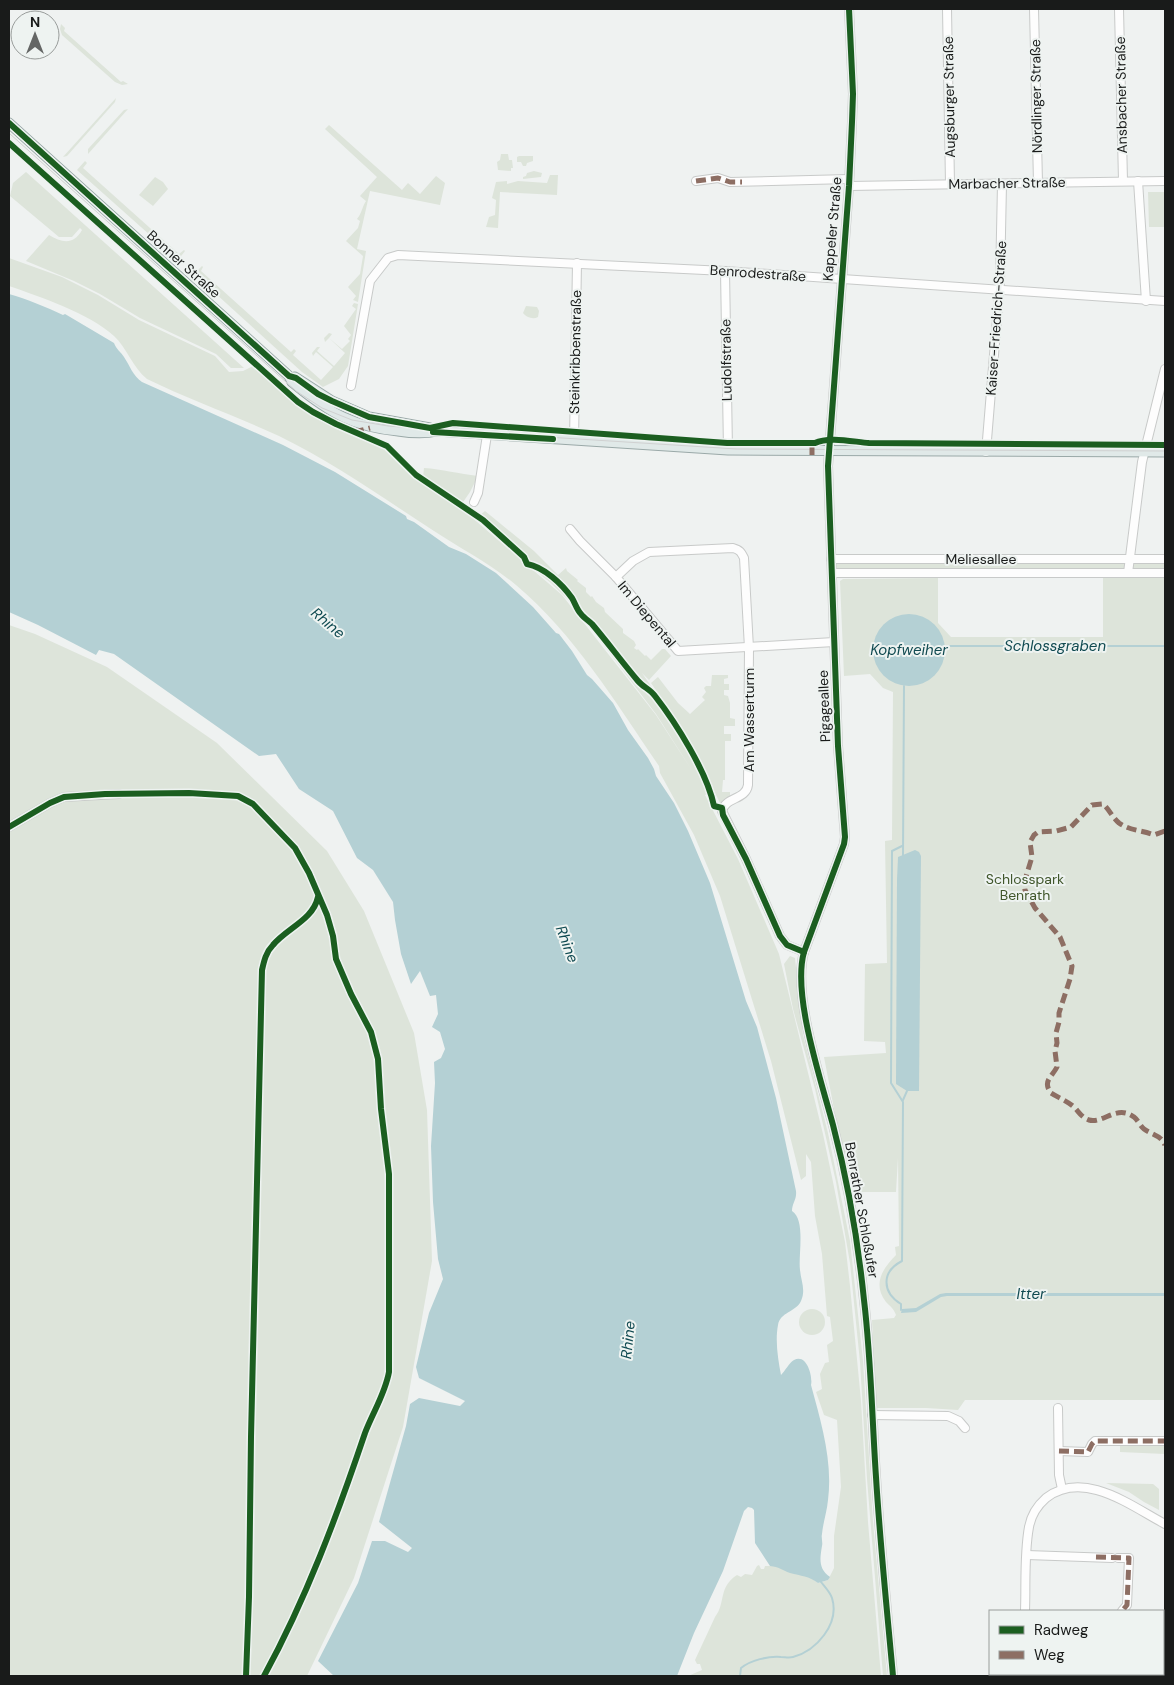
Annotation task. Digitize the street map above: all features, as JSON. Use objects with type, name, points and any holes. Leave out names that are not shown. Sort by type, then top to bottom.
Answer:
[{"type":"main road","name":"Bonner Straße","points":[[9,123],[308,395],[348,420],[370,428],[426,434],[437,431]]},
{"type":"main road","name":"Bonner Straße","points":[[289,376],[296,378],[325,398],[369,417],[430,428],[437,431]]},
{"type":"main road","points":[[437,431],[728,450],[1165,452]]},
{"type":"street","name":"Kappeler Straße","points":[[828,451],[849,182],[853,94],[849,9]]},
{"type":"street","name":"Augsburger Straße","points":[[948,9],[950,184]]},
{"type":"street","name":"Nördlinger Straße","points":[[1034,9],[1038,183]]},
{"type":"street","name":"Ansbacher Straße","points":[[1119,9],[1123,181]]},
{"type":"street","name":"Marbacher Straße","points":[[696,181],[718,178],[730,182],[950,184],[1165,181]]},
{"type":"street","points":[[1138,181],[1146,301]]},
{"type":"street","name":"Kaiser-Friedrich-Straße","points":[[986,452],[1000,290],[1002,184]]},
{"type":"street","name":"Benrodestraße","points":[[351,386],[370,281],[382,263],[388,258],[398,255],[725,271],[1165,301]]},
{"type":"street","name":"Steinkribbenstraße","points":[[574,440],[576,263]]},
{"type":"street","name":"Ludolfstraße","points":[[725,271],[728,450]]},
{"type":"street","points":[[1128,573],[1144,452],[1165,370]]},
{"type":"street","points":[[474,502],[478,492],[487,435]]},
{"type":"street","name":"Pigageallee","points":[[804,952],[844,844],[834,642],[828,451]]},
{"type":"street","name":"Im Diepental","points":[[570,529],[648,613],[678,651],[834,642]]},
{"type":"street","points":[[616,577],[633,561],[649,552],[733,548],[739,550],[744,558],[749,648]]},
{"type":"street","name":"Meliesallee","points":[[831,559],[1165,559]]},
{"type":"street","name":"Meliesallee","points":[[832,573],[1165,573]]},
{"type":"street","name":"Am Wasserturm","points":[[749,648],[748,790],[726,804],[722,808],[723,815],[746,860],[780,936],[787,945],[804,952]]},
{"type":"street","points":[[9,827],[50,803],[64,798],[119,794]]},
{"type":"street","name":"Benrather Schloßufer","points":[[804,952],[800,977],[805,1008],[837,1141],[865,1302],[876,1488],[893,1676]]},
{"type":"street","points":[[1058,1408],[1059,1476],[1062,1489]]},
{"type":"street","points":[[872,1415],[948,1416],[959,1420],[965,1428]]},
{"type":"street","points":[[1059,1451],[1088,1452],[1095,1441],[1165,1442]]},
{"type":"street","points":[[1025,1610],[1029,1526],[1032,1516],[1043,1502],[1062,1489],[1082,1487],[1108,1493],[1165,1524]]},
{"type":"street","points":[[1027,1555],[1129,1558],[1127,1606],[1123,1610]]},
{"type":"green space","points":[[61,24],[65,28],[64,31],[121,82],[123,81],[128,84],[122,85],[115,82],[62,35]]},
{"type":"green space","points":[[116,98],[115,102],[67,156],[63,157]]},
{"type":"green space","points":[[128,109],[88,154],[88,149],[124,110]]},
{"type":"green space","points":[[329,125],[402,190],[408,183],[420,194],[436,176],[445,183],[440,205],[370,191],[357,249],[366,251],[358,302],[353,300],[356,296],[348,287],[360,274],[363,256],[346,241],[358,228],[360,221],[357,219],[366,201],[360,196],[377,177],[325,129]]},
{"type":"green space","points":[[501,154],[508,154],[509,160],[512,160],[513,168],[511,168],[511,171],[498,170],[497,162],[500,160]]},
{"type":"green space","points":[[533,156],[533,161],[523,166],[521,162],[517,162],[517,157]]},
{"type":"green space","points":[[85,161],[87,163],[83,168],[179,254],[185,251],[178,260],[77,170]]},
{"type":"green space","points":[[534,171],[542,173],[541,177],[523,179],[527,173]]},
{"type":"green space","points":[[26,172],[244,368],[231,368],[216,354],[140,318],[74,281],[26,261],[49,235],[59,240],[67,241],[75,238],[82,230],[80,228],[72,237],[59,237],[10,196],[13,183]]},
{"type":"green space","points":[[550,175],[558,175],[557,195],[500,192],[498,228],[486,227],[489,217],[495,215],[496,200],[492,198],[496,182],[507,181],[507,184],[518,181],[547,183]]},
{"type":"green space","points":[[155,177],[163,182],[168,189],[153,206],[139,195]]},
{"type":"green space","points":[[1148,192],[1165,192],[1165,227],[1149,227]]},
{"type":"green space","points":[[9,258],[62,277],[98,295],[139,320],[215,356],[229,372],[243,371],[253,366],[312,414],[381,445],[415,476],[462,509],[562,595],[656,715],[693,772],[656,714],[573,605],[551,583],[517,556],[480,522],[479,516],[485,511],[534,551],[558,575],[566,568],[586,588],[586,592],[623,629],[623,633],[634,641],[636,645],[634,648],[651,660],[662,649],[665,649],[671,656],[649,680],[642,673],[686,737],[713,791],[705,795],[738,859],[779,954],[833,1182],[845,1242],[850,1286],[861,1401],[868,1522],[881,1676],[688,1676],[702,1670],[700,1664],[697,1664],[695,1660],[718,1612],[727,1585],[737,1575],[741,1577],[745,1574],[752,1575],[759,1565],[761,1569],[764,1569],[765,1566],[780,1566],[810,1577],[818,1583],[828,1580],[834,1568],[834,1536],[841,1487],[837,1420],[824,1415],[816,1392],[822,1389],[820,1374],[825,1363],[829,1362],[827,1345],[833,1341],[830,1317],[827,1316],[822,1254],[815,1216],[811,1162],[806,1154],[806,1176],[801,1180],[771,1061],[720,896],[694,835],[660,773],[659,766],[576,648],[537,605],[506,577],[358,481],[299,446],[147,379],[119,341],[104,328],[64,306],[9,286]]},
{"type":"green space","points":[[202,266],[201,271],[291,352],[294,349],[296,351],[293,355],[321,380],[333,367],[316,352],[313,356],[312,353],[317,347],[320,347],[317,351],[334,366],[345,353],[329,338],[342,349],[350,341],[348,339],[351,335],[344,326],[356,309],[352,306],[354,303],[358,304],[348,366],[339,379],[323,387],[302,372],[194,274]]},
{"type":"green space","points":[[526,306],[537,307],[539,311],[538,317],[532,318],[524,314]]},
{"type":"green space","points":[[329,333],[332,334],[325,342],[324,338]]},
{"type":"green space","points":[[424,468],[478,476],[461,505],[423,477]]},
{"type":"green space","points":[[1165,561],[1165,571],[840,571],[835,569],[835,563],[837,562]]},
{"type":"green space","name":"Schlosspark Benrath","points":[[1103,574],[1165,574],[1165,1400],[965,1400],[958,1410],[876,1408],[872,1320],[894,1318],[896,1315],[882,1295],[880,1283],[883,1271],[896,1255],[895,1247],[899,1246],[898,1158],[896,1192],[850,1192],[824,1057],[886,1053],[885,1042],[864,1041],[865,964],[887,963],[885,841],[892,840],[893,692],[883,688],[870,674],[844,676],[840,581],[843,579],[938,578],[938,623],[951,637],[1103,637]]},
{"type":"green space","points":[[9,625],[35,634],[107,667],[217,743],[327,851],[364,911],[414,1033],[427,1110],[432,1261],[403,1427],[354,1578],[307,1676],[9,1676]]},
{"type":"green space","points":[[712,675],[728,675],[728,678],[724,679],[724,684],[729,684],[729,690],[724,690],[724,695],[728,696],[730,703],[730,718],[735,719],[735,726],[724,726],[724,734],[731,734],[731,741],[725,741],[725,780],[723,780],[722,792],[730,792],[730,798],[720,803],[687,736],[651,683],[658,677],[678,703],[690,714],[705,700],[702,697],[706,692],[704,688],[711,686]]},
{"type":"green space","points":[[790,956],[795,958],[803,1035],[828,1133],[850,1241],[863,1361],[873,1522],[887,1676],[883,1676],[867,1479],[860,1362],[850,1263],[836,1182],[815,1089],[793,1009],[784,964]]},
{"type":"green space","points":[[812,1309],[821,1313],[825,1322],[821,1331],[812,1335],[803,1331],[799,1322],[803,1313]]},
{"type":"green space","points":[[1120,1443],[1165,1444],[1165,1454],[1120,1452]]},
{"type":"green space","points":[[1106,1483],[1153,1484],[1159,1489],[1159,1510],[1129,1492]]},
{"type":"water","name":"Rhine","points":[[9,294],[63,315],[65,314],[114,343],[134,374],[142,382],[283,445],[335,472],[406,516],[407,519],[449,547],[466,554],[496,573],[559,634],[587,675],[613,703],[628,730],[648,758],[656,776],[674,803],[688,831],[710,883],[746,1001],[757,1027],[776,1098],[796,1191],[792,1211],[799,1222],[803,1293],[799,1305],[779,1321],[777,1350],[781,1375],[792,1361],[799,1359],[806,1363],[810,1372],[829,1471],[820,1559],[823,1570],[830,1577],[828,1580],[818,1583],[770,1566],[755,1543],[754,1510],[748,1507],[744,1511],[723,1571],[694,1633],[677,1676],[334,1676],[318,1661],[358,1583],[372,1541],[385,1541],[408,1552],[412,1548],[379,1522],[406,1426],[410,1404],[419,1398],[460,1406],[465,1401],[419,1378],[416,1367],[429,1313],[443,1279],[438,1259],[431,1146],[435,1083],[434,1062],[441,1058],[445,1049],[440,1032],[432,1027],[438,1014],[436,995],[430,996],[420,971],[411,984],[401,954],[393,902],[373,870],[357,858],[333,811],[299,789],[276,754],[259,756],[114,654],[99,650],[96,655],[9,612]]},
{"type":"water","name":"Kopfweiher","points":[[916,614],[935,624],[943,636],[945,650],[943,664],[935,676],[923,684],[902,686],[883,676],[875,664],[873,643],[883,624],[895,616]]},
{"type":"water","points":[[915,850],[921,856],[919,1091],[907,1091],[896,1084],[897,880],[898,857]]},
{"type":"water","name":"Itter","points":[[1165,1293],[1165,1296],[947,1296],[941,1297],[916,1312],[901,1313],[902,1309],[916,1308],[940,1294]]},
{"type":"waterway","name":"Schlossgraben","points":[[945,646],[1165,646]]},
{"type":"waterway","points":[[903,855],[904,686]]},
{"type":"waterway","points":[[901,1310],[901,1304],[890,1294],[886,1282],[890,1271],[902,1261],[903,1102],[891,1083],[892,851],[902,846]]},
{"type":"waterway","points":[[903,1100],[907,1091]]},
{"type":"waterway","points":[[740,1676],[741,1668],[750,1663],[765,1658],[792,1657],[802,1654],[818,1643],[829,1627],[834,1608],[832,1598],[821,1582]]},
{"type":"tram line","points":[[9,133],[296,391],[322,408],[352,420],[388,426],[451,431],[737,449],[1165,451]]},
{"type":"marked path","points":[[696,181],[718,178],[730,182],[742,182]]},
{"type":"marked path","points":[[354,432],[370,428]]},
{"type":"marked path","points":[[812,443],[812,455]]},
{"type":"marked path","points":[[1165,831],[1154,835],[1127,828],[1119,823],[1103,804],[1092,805],[1071,827],[1056,831],[1038,832],[1034,835],[1030,842],[1032,857],[1024,883],[1025,890],[1035,908],[1060,937],[1072,966],[1070,979],[1059,1013],[1056,1033],[1057,1043],[1055,1051],[1057,1067],[1049,1079],[1048,1089],[1089,1120],[1100,1119],[1116,1113],[1128,1114],[1135,1118],[1144,1129],[1161,1139],[1165,1145]]},
{"type":"marked path","points":[[1059,1451],[1088,1452],[1095,1441],[1165,1441]]},
{"type":"marked path","points":[[1096,1557],[1129,1558],[1127,1605],[1123,1610]]},
{"type":"cycle path","points":[[849,9],[853,94],[852,122],[828,466],[838,746],[845,837],[804,952],[801,970],[809,1038],[843,1168],[859,1256],[868,1344],[878,1502],[893,1676]]},
{"type":"cycle path","points":[[9,123],[289,376],[296,378],[318,394],[369,417],[430,428],[453,423],[727,443],[815,443],[834,440],[869,443],[1165,445]]},
{"type":"cycle path","points":[[9,143],[298,402],[336,424],[387,446],[416,475],[483,520],[524,557],[527,564],[546,572],[563,587],[584,617],[592,624],[638,681],[653,694],[672,720],[698,763],[714,806],[722,808],[723,815],[746,859],[780,936],[787,945],[804,952]]},
{"type":"cycle path","points":[[433,432],[553,439]]},
{"type":"cycle path","points":[[9,827],[64,797],[105,794],[189,793],[238,796],[253,804],[295,848],[309,873],[327,915],[333,936],[336,959],[351,994],[371,1032],[378,1059],[381,1109],[389,1174],[389,1372],[385,1388],[365,1433],[320,1557],[294,1617],[264,1676]]},
{"type":"cycle path","points":[[246,1676],[262,970],[271,948],[311,912],[318,897]]}]
